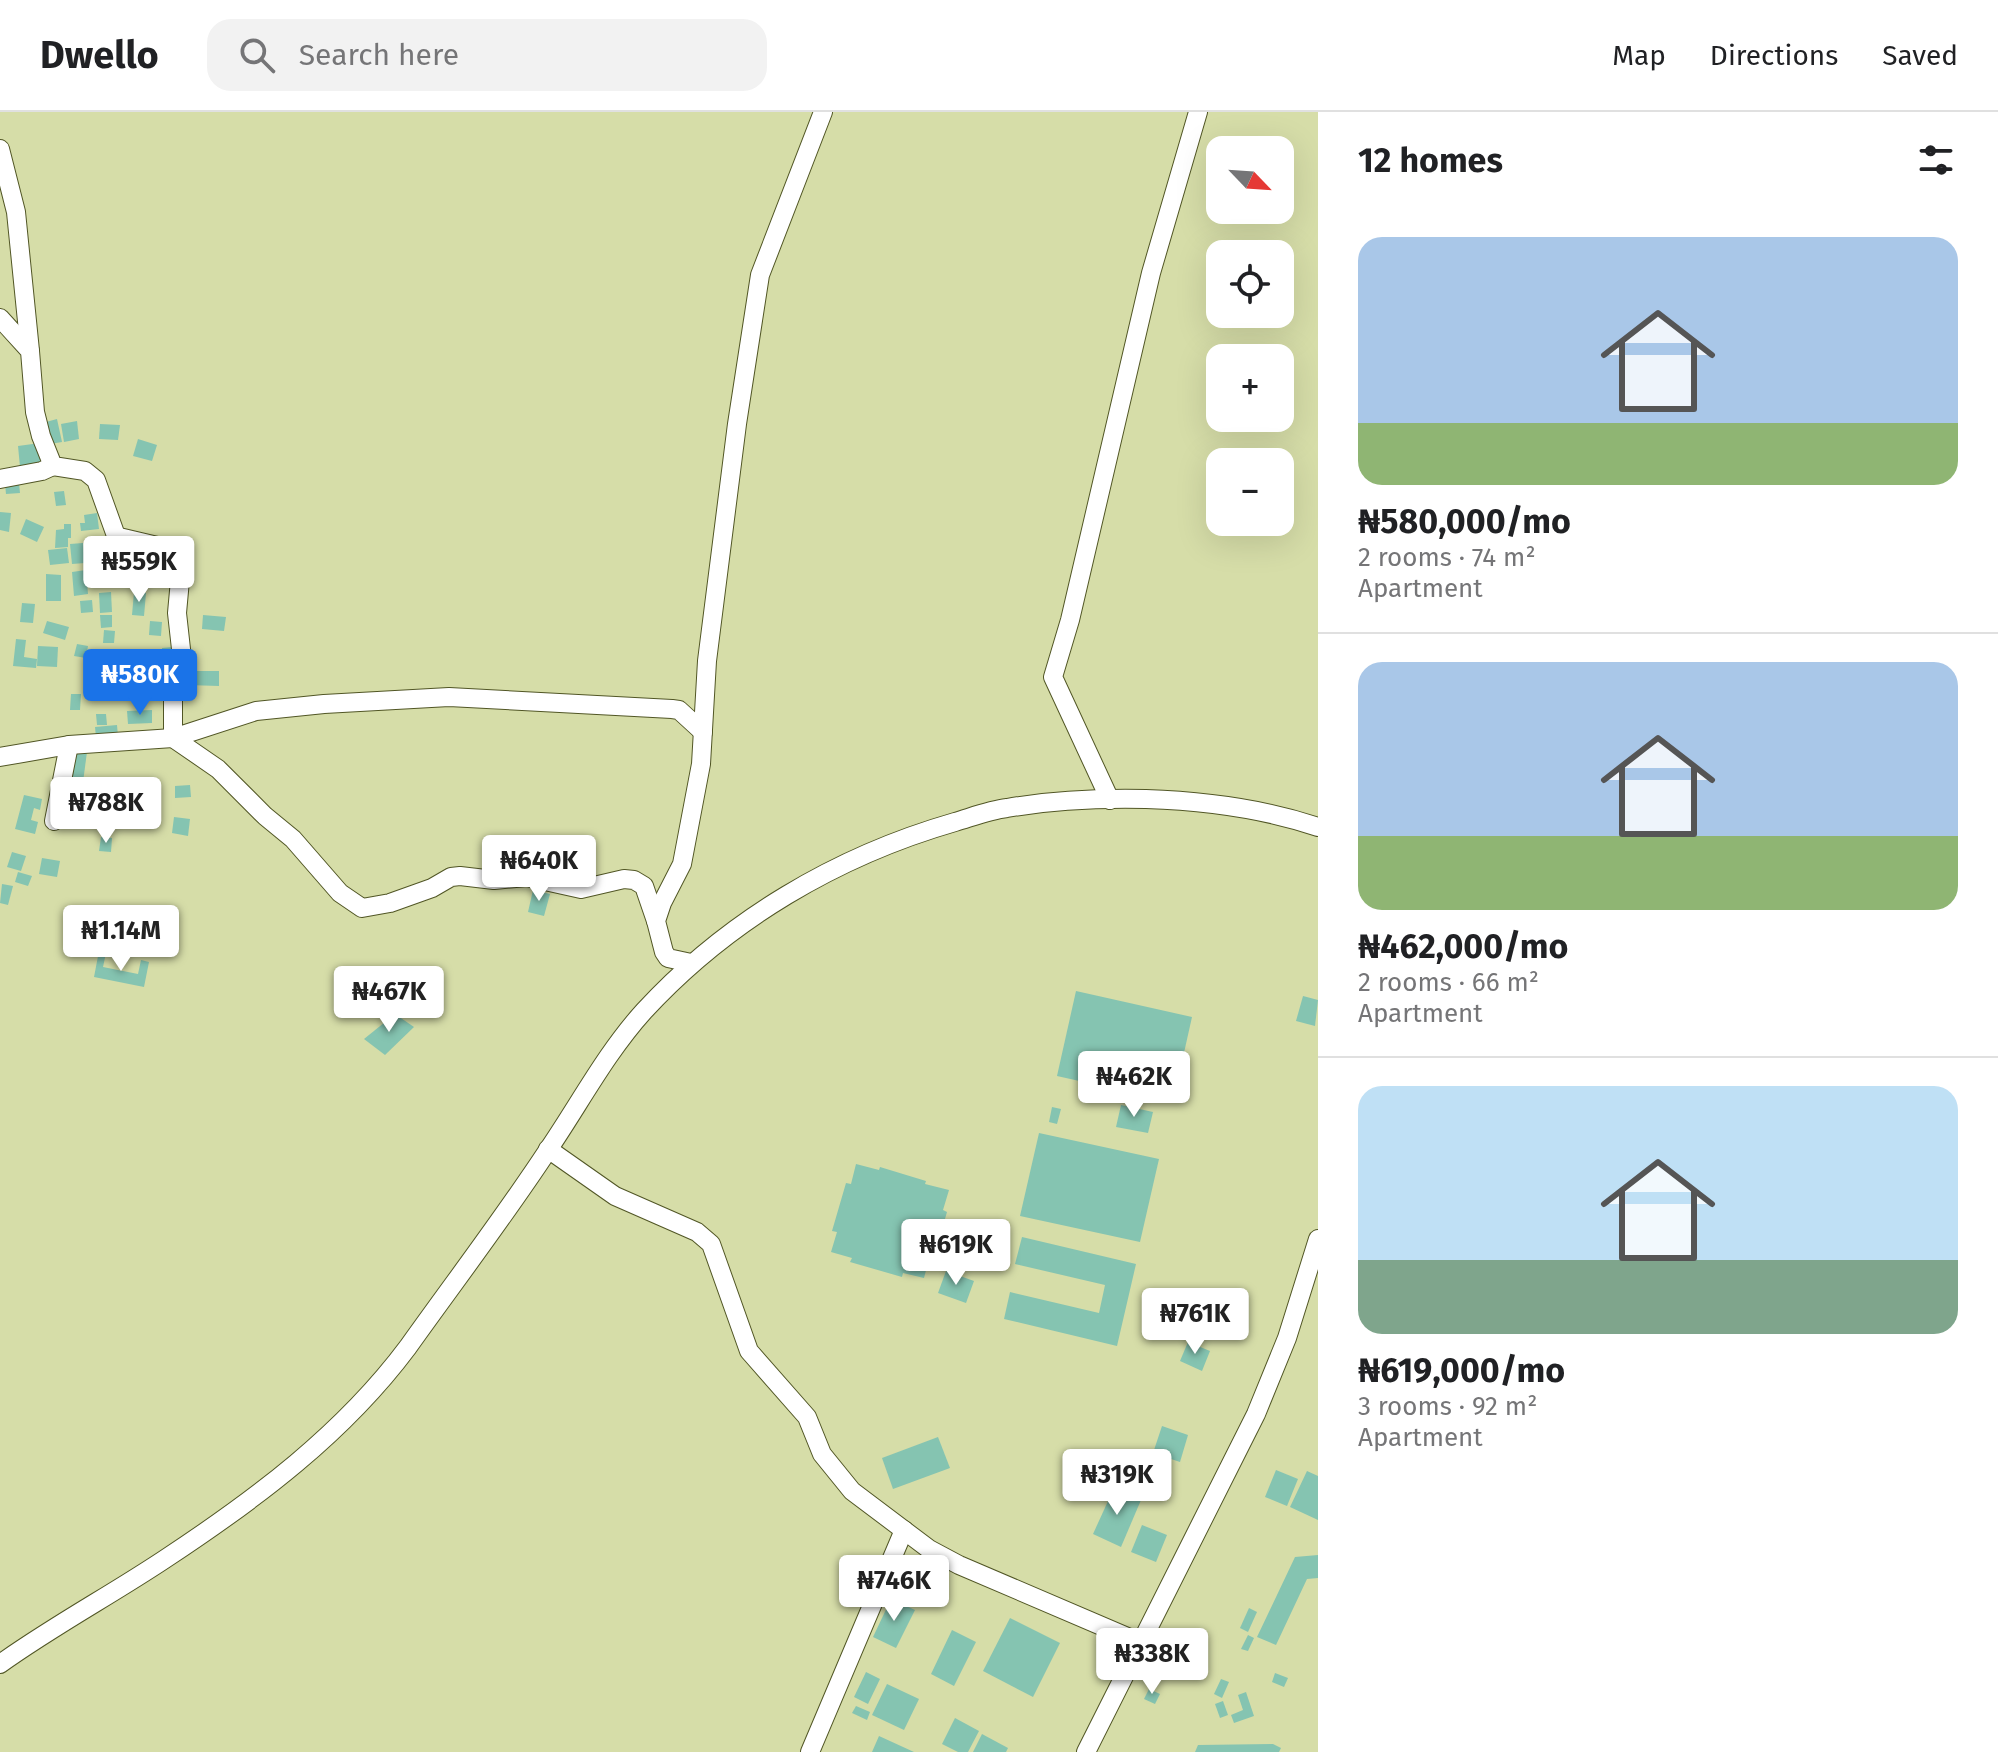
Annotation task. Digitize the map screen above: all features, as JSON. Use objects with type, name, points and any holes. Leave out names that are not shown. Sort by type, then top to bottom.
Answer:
[{"type":"street","points":[[656,921],[682,864],[701,764],[707,661],[737,424],[760,275],[823,112]]},
{"type":"street","points":[[1110,800],[1053,677],[1070,620],[1151,273],[1198,112]]},
{"type":"street","points":[[0,149],[16,212],[35,412],[53,466]]},
{"type":"street","points":[[0,318],[30,351]]},
{"type":"street","points":[[0,479],[53,466],[85,471],[96,480],[119,537],[170,549],[182,558],[177,613],[183,667],[173,688],[173,738]]},
{"type":"street","points":[[0,757],[69,745],[173,738],[261,710],[449,697],[672,709],[679,710],[703,732]]},
{"type":"street","points":[[173,738],[218,769],[293,839],[340,893],[357,906],[390,903],[460,876],[494,880],[527,877],[581,889],[629,879],[644,886],[668,958],[691,963]]},
{"type":"street","points":[[54,821],[69,745]]},
{"type":"street","points":[[0,1664],[165,1559],[266,1490],[333,1432],[389,1372],[548,1149],[606,1057],[643,1012],[691,963],[753,917],[848,860],[905,837],[1005,808],[1110,800],[1191,801],[1260,812],[1318,827]]},
{"type":"street","points":[[548,1149],[615,1196],[706,1239],[715,1252],[749,1351],[807,1417],[822,1454],[852,1491],[929,1549],[959,1565],[1139,1642]]},
{"type":"street","points":[[1086,1752],[1256,1414],[1287,1338],[1318,1239]]},
{"type":"street","points":[[810,1752],[904,1530]]},
{"type":"building","points":[[57,419],[62,442],[50,444],[46,422]]},
{"type":"building","points":[[77,421],[79,439],[64,442],[61,424]]},
{"type":"building","points":[[100,424],[120,425],[118,440],[99,439]]},
{"type":"building","points":[[138,439],[157,445],[152,461],[133,456]]},
{"type":"building","points":[[40,443],[43,464],[20,467],[18,446]]},
{"type":"building","points":[[19,483],[20,493],[6,494],[5,484]]},
{"type":"building","points":[[64,491],[66,505],[56,506],[54,492]]},
{"type":"building","points":[[0,512],[11,513],[9,532],[0,530]]},
{"type":"building","points":[[97,513],[99,529],[81,531],[80,523],[85,523],[84,515]]},
{"type":"building","points":[[26,519],[44,527],[37,542],[20,534]]},
{"type":"building","points":[[64,524],[71,524],[68,547],[55,548],[56,530],[64,529]]},
{"type":"building","points":[[83,543],[85,563],[72,564],[70,544]]},
{"type":"building","points":[[67,548],[69,563],[50,565],[48,550]]},
{"type":"building","points":[[155,548],[167,553],[162,565],[150,561]]},
{"type":"building","points":[[111,549],[112,562],[101,563],[100,551]]},
{"type":"building","points":[[86,570],[88,594],[74,596],[72,572]]},
{"type":"building","points":[[46,574],[61,575],[61,601],[46,601]]},
{"type":"building","points":[[111,592],[112,612],[100,613],[99,593]]},
{"type":"building","points":[[134,592],[146,593],[144,616],[132,615]]},
{"type":"building","points":[[92,600],[93,612],[81,613],[80,601]]},
{"type":"building","points":[[22,603],[35,604],[33,623],[20,622]]},
{"type":"building","points":[[100,615],[112,615],[112,627],[101,628]]},
{"type":"building","points":[[203,615],[226,617],[224,631],[202,629]]},
{"type":"building","points":[[47,621],[69,627],[65,640],[43,633]]},
{"type":"building","points":[[150,621],[162,622],[161,636],[149,635]]},
{"type":"building","points":[[104,630],[115,631],[114,643],[103,643]]},
{"type":"building","points":[[16,639],[26,640],[24,657],[37,659],[36,668],[13,666]]},
{"type":"building","points":[[77,644],[88,646],[86,658],[74,656]]},
{"type":"building","points":[[38,646],[58,647],[57,667],[37,666]]},
{"type":"building","points":[[173,647],[174,660],[163,661],[162,648]]},
{"type":"building","points":[[103,649],[114,650],[113,668],[102,668]]},
{"type":"building","points":[[144,660],[174,662],[173,677],[143,676]]},
{"type":"building","points":[[187,671],[219,671],[219,686],[187,685]]},
{"type":"building","points":[[101,676],[119,679],[116,697],[98,694]]},
{"type":"building","points":[[71,694],[81,694],[80,710],[70,710]]},
{"type":"building","points":[[152,710],[152,723],[128,724],[127,711]]},
{"type":"building","points":[[96,714],[106,714],[107,725],[97,725]]},
{"type":"building","points":[[117,725],[118,736],[96,737],[95,727]]},
{"type":"building","points":[[70,750],[87,752],[83,782],[66,780]]},
{"type":"building","points":[[190,785],[191,797],[175,798],[175,786]]},
{"type":"building","points":[[89,793],[96,796],[90,810],[83,806]]},
{"type":"building","points":[[24,795],[42,799],[40,810],[34,808],[31,820],[38,822],[35,834],[15,829]]},
{"type":"building","points":[[122,797],[132,799],[130,813],[119,811]]},
{"type":"building","points":[[174,817],[190,819],[188,836],[172,833]]},
{"type":"building","points":[[101,837],[112,838],[111,852],[99,851]]},
{"type":"building","points":[[12,852],[26,856],[21,871],[7,867]]},
{"type":"building","points":[[42,858],[60,861],[57,877],[39,874]]},
{"type":"building","points":[[18,872],[32,876],[28,886],[15,882]]},
{"type":"building","points":[[2,884],[13,886],[8,905],[0,903]]},
{"type":"building","points":[[533,890],[550,894],[544,916],[528,912]]},
{"type":"building","points":[[99,951],[106,953],[103,967],[138,974],[141,960],[149,962],[144,987],[94,977]]},
{"type":"building","points":[[1076,991],[1192,1017],[1173,1102],[1057,1076]]},
{"type":"building","points":[[1303,996],[1318,1000],[1315,1026],[1296,1021]]},
{"type":"building","points":[[395,1014],[414,1027],[385,1055],[364,1039]]},
{"type":"building","points":[[1121,1105],[1153,1112],[1148,1133],[1116,1127]]},
{"type":"building","points":[[1052,1107],[1061,1109],[1057,1124],[1049,1122]]},
{"type":"building","points":[[1039,1133],[1159,1159],[1140,1242],[1020,1216]]},
{"type":"building","points":[[856,1164],[879,1170],[880,1167],[949,1190],[943,1210],[947,1212],[933,1260],[929,1259],[924,1278],[903,1273],[902,1277],[850,1262],[852,1258],[831,1252],[837,1232],[832,1231],[846,1183],[851,1184]]},
{"type":"building","points":[[1022,1237],[1136,1264],[1117,1346],[1004,1319],[1010,1292],[1099,1313],[1105,1285],[1015,1264]]},
{"type":"building","points":[[946,1271],[974,1281],[966,1303],[938,1293]]},
{"type":"building","points":[[1188,1342],[1210,1351],[1202,1371],[1180,1361]]},
{"type":"building","points":[[1162,1426],[1188,1435],[1180,1462],[1153,1453]]},
{"type":"building","points":[[938,1437],[950,1468],[893,1489],[882,1458]]},
{"type":"building","points":[[1118,1449],[1135,1458],[1132,1465],[1114,1457]]},
{"type":"building","points":[[1276,1470],[1298,1479],[1287,1506],[1265,1497]]},
{"type":"building","points":[[1307,1471],[1318,1476],[1318,1520],[1290,1507]]},
{"type":"building","points":[[1114,1488],[1141,1500],[1121,1547],[1093,1534]]},
{"type":"building","points":[[1142,1525],[1167,1535],[1156,1562],[1131,1552]]},
{"type":"building","points":[[1318,1555],[1318,1578],[1307,1579],[1276,1645],[1257,1637],[1295,1557]]},
{"type":"building","points":[[902,1566],[919,1575],[911,1592],[905,1589],[900,1598],[888,1592]]},
{"type":"building","points":[[861,1587],[873,1592],[866,1607],[854,1601]]},
{"type":"building","points":[[891,1599],[915,1610],[896,1648],[873,1637]]},
{"type":"building","points":[[1249,1608],[1257,1612],[1248,1632],[1240,1628]]},
{"type":"building","points":[[1010,1618],[1060,1643],[1033,1697],[983,1671]]},
{"type":"building","points":[[952,1630],[976,1642],[954,1686],[931,1674]]},
{"type":"building","points":[[1248,1635],[1254,1638],[1248,1651],[1241,1649]]},
{"type":"building","points":[[866,1672],[880,1679],[868,1704],[854,1697]]},
{"type":"building","points":[[1275,1673],[1288,1678],[1284,1687],[1272,1682]]},
{"type":"building","points":[[1221,1679],[1229,1682],[1222,1698],[1214,1694]]},
{"type":"building","points":[[887,1684],[919,1699],[904,1730],[872,1715]]},
{"type":"building","points":[[1149,1689],[1160,1694],[1155,1704],[1144,1699]]},
{"type":"building","points":[[1246,1692],[1254,1716],[1234,1723],[1231,1715],[1243,1710],[1238,1695]]},
{"type":"building","points":[[1223,1701],[1228,1715],[1220,1718],[1215,1704]]},
{"type":"building","points":[[856,1706],[870,1712],[867,1720],[852,1713]]},
{"type":"building","points":[[955,1718],[979,1731],[968,1752],[958,1752],[942,1744]]},
{"type":"building","points":[[982,1734],[1008,1748],[1006,1752],[973,1752]]},
{"type":"building","points":[[879,1736],[914,1752],[872,1752]]},
{"type":"building","points":[[1273,1744],[1281,1748],[1279,1752],[1195,1752],[1198,1745]]}]
